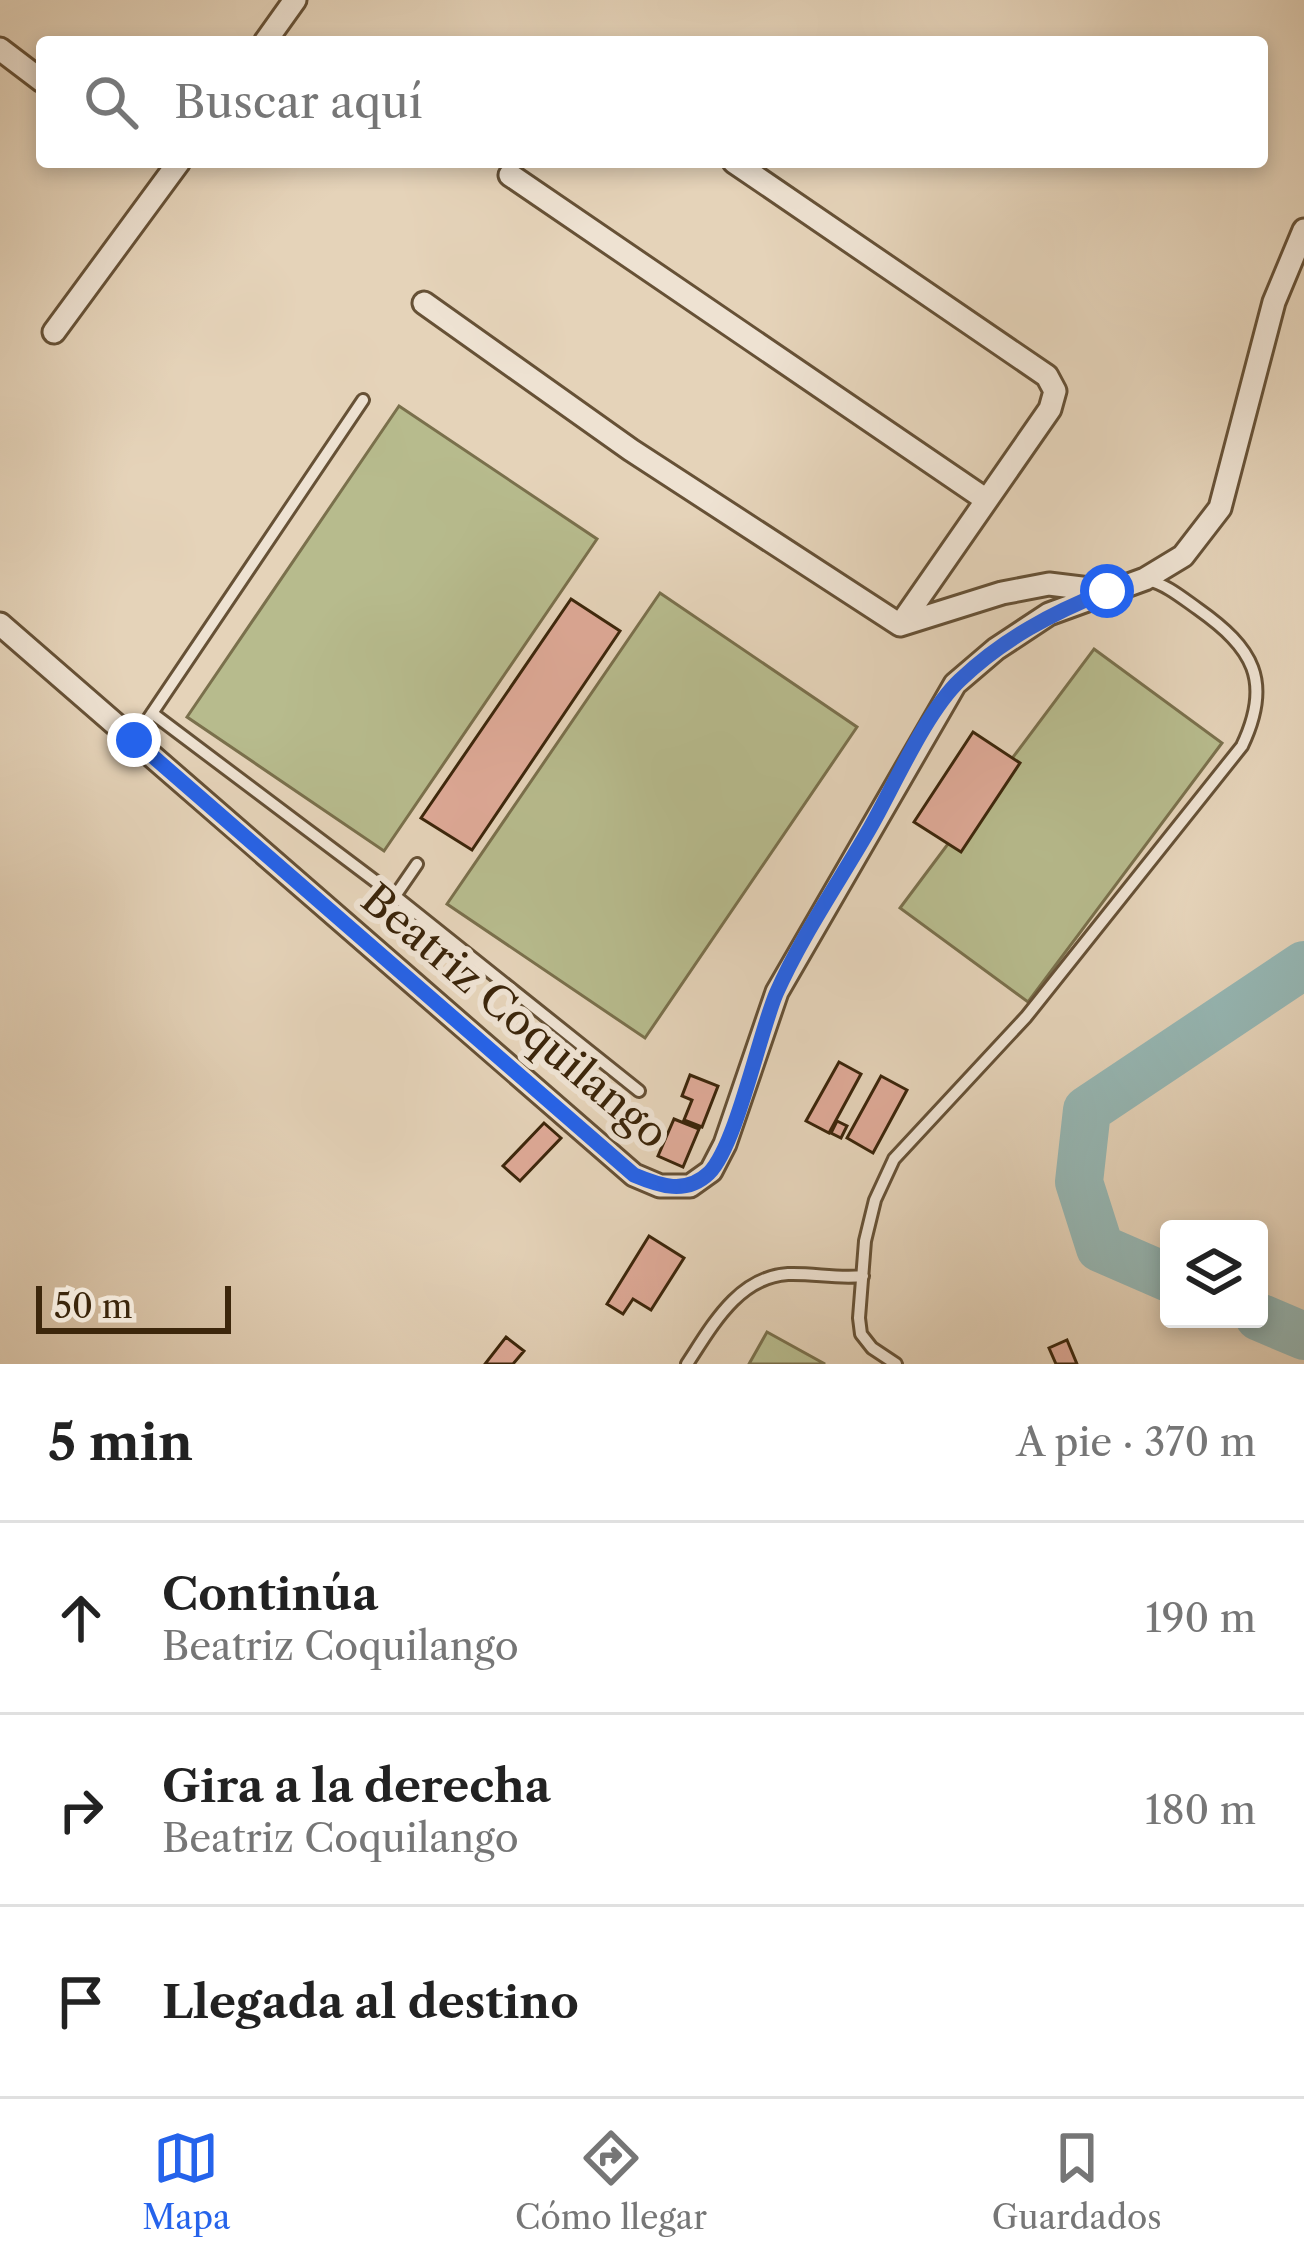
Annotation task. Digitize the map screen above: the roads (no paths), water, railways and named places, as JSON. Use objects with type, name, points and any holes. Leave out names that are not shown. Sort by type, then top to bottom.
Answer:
[{"type":"street","points":[[269,36],[295,0]]},
{"type":"street","points":[[0,49],[36,76]]},
{"type":"street","points":[[743,168],[1047,376],[1055,391],[1050,409],[900,625]]},
{"type":"street","points":[[54,332],[173,169]]},
{"type":"street","points":[[510,175],[985,499]]},
{"type":"street","name":"Beatriz Coquilango","points":[[0,624],[634,1175],[660,1186],[691,1186],[712,1171],[725,1144],[777,992],[956,684],[996,649],[1049,614],[1145,579],[1183,556],[1220,508],[1274,302],[1304,230]]},
{"type":"street","points":[[424,303],[631,450],[900,625]]},
{"type":"street","points":[[900,625],[1002,592],[1049,584],[1107,591]]},
{"type":"lane","points":[[134,740],[363,400]]},
{"type":"lane","points":[[896,1364],[861,1334],[865,1241],[875,1200],[894,1159],[1026,1017],[1241,746],[1256,716],[1254,666],[1240,643],[1172,590],[1145,579]]},
{"type":"lane","points":[[152,713],[395,896],[639,1091]]},
{"type":"lane","points":[[395,896],[417,864]]},
{"type":"lane","points":[[686,1364],[725,1310],[753,1282],[785,1274],[835,1280],[863,1276]]},
{"type":"waterway","points":[[1160,1274],[1100,1248],[1079,1182],[1087,1110],[1304,965]]},
{"type":"waterway","points":[[1268,1321],[1304,1336]]}]
